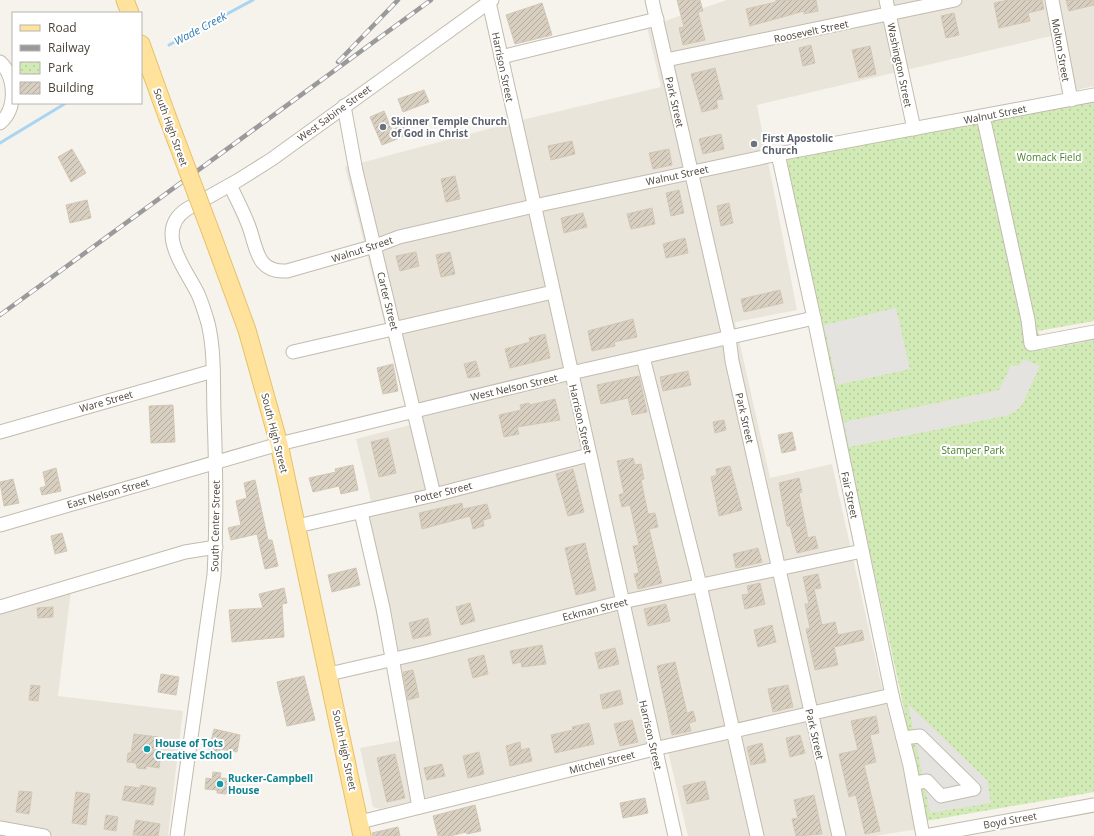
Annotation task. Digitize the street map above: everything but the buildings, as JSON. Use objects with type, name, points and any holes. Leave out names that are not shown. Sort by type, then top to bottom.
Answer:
[{"type":"main road","points":[[125,0],[130,12]]},
{"type":"main road","name":"South High Street","points":[[142,47],[247,330],[279,444],[361,829]]},
{"type":"street","name":"Park Street","points":[[652,0],[729,337],[732,361],[839,836]]},
{"type":"street","name":"Washington Street","points":[[886,0],[914,130]]},
{"type":"street","name":"Roosevelt Street","points":[[666,60],[889,15],[955,0]]},
{"type":"street","name":"Molton Street","points":[[1052,0],[1071,100]]},
{"type":"street","name":"Harrison Street","points":[[490,1],[501,57],[654,749],[675,836]]},
{"type":"street","name":"West Sabine Street","points":[[174,222],[183,211],[230,185],[272,159],[490,1]]},
{"type":"street","points":[[501,57],[656,19]]},
{"type":"street","points":[[0,62],[6,68],[12,92]]},
{"type":"street","name":"Walnut Street","points":[[230,185],[248,224],[258,256],[266,265],[275,270],[287,271],[375,246],[399,237],[534,206],[778,154],[914,130],[1094,95]]},
{"type":"street","points":[[0,123],[11,110],[12,104]]},
{"type":"street","name":"Carter Street","points":[[344,106],[356,171],[415,410],[434,495]]},
{"type":"street","points":[[983,116],[1028,320],[1031,344],[1094,332]]},
{"type":"street","name":"Fair Street","points":[[778,154],[814,318],[892,696],[914,783],[924,836]]},
{"type":"street","name":"South Center Street","points":[[174,222],[171,233],[175,250],[198,294],[206,318],[211,341],[213,371],[216,547],[214,575],[177,836]]},
{"type":"street","points":[[293,352],[553,292]]},
{"type":"street","name":"West Nelson Street","points":[[215,462],[279,444],[415,410],[814,318]]},
{"type":"street","points":[[643,357],[700,585],[757,836]]},
{"type":"street","name":"Ware Street","points":[[0,432],[213,371]]},
{"type":"street","name":"Potter Street","points":[[297,526],[434,495],[589,455]]},
{"type":"street","name":"East Nelson Street","points":[[0,525],[215,462]]},
{"type":"street","points":[[361,512],[392,659],[419,807]]},
{"type":"street","points":[[0,607],[184,552],[216,547]]},
{"type":"street","name":"Eckman Street","points":[[329,674],[622,602],[862,551]]},
{"type":"street","name":"Mitchell Street","points":[[361,829],[419,807],[654,749],[892,696]]},
{"type":"street","points":[[903,738],[920,736],[974,789],[941,796],[926,781],[914,783]]},
{"type":"street","name":"Boyd Street","points":[[924,836],[1094,805]]},
{"type":"street","points":[[0,828],[44,836]]},
{"type":"shaded area","points":[[727,0],[1094,0],[1094,86],[1076,90],[1064,33],[757,105],[797,310],[735,322],[770,478],[832,464],[880,679],[918,829],[875,836],[688,836],[665,739],[380,809],[373,807],[360,748],[402,740],[354,506],[371,501],[356,439],[410,425],[345,167],[526,119],[661,87],[647,27]]},
{"type":"shaded area","points":[[896,308],[910,369],[837,385],[824,325]]},
{"type":"shaded area","points":[[1023,359],[1040,366],[1022,405],[1015,412],[1005,416],[849,447],[844,422],[999,390],[1011,365],[1019,366]]},
{"type":"shaded area","points":[[71,590],[58,696],[183,711],[168,836],[0,836],[0,610]]},
{"type":"shaded area","points":[[908,704],[987,780],[991,803],[930,813]]},
{"type":"green space","name":"Stamper Park","points":[[1094,103],[1094,321],[1038,331],[1042,350],[1094,340],[1094,792],[926,821],[900,690],[784,158]]},
{"type":"waterway","name":"Wade Creek","points":[[169,45],[253,0]]},
{"type":"waterway","name":"Wade Creek","points":[[0,143],[64,104]]},
{"type":"railway","points":[[338,62],[398,0]]},
{"type":"railway","points":[[0,315],[431,0]]},
{"type":"place","name":"Skinner Temple Church of God in Christ","points":[[383,127]]},
{"type":"place","name":"First Apostolic Church","points":[[754,144]]},
{"type":"place","name":"House of Tots Creative School","points":[[147,749]]},
{"type":"place","name":"Rucker-Campbell House","points":[[220,784]]},
{"type":"park label","name":"Womack Field","points":[[1049,157]]}]
